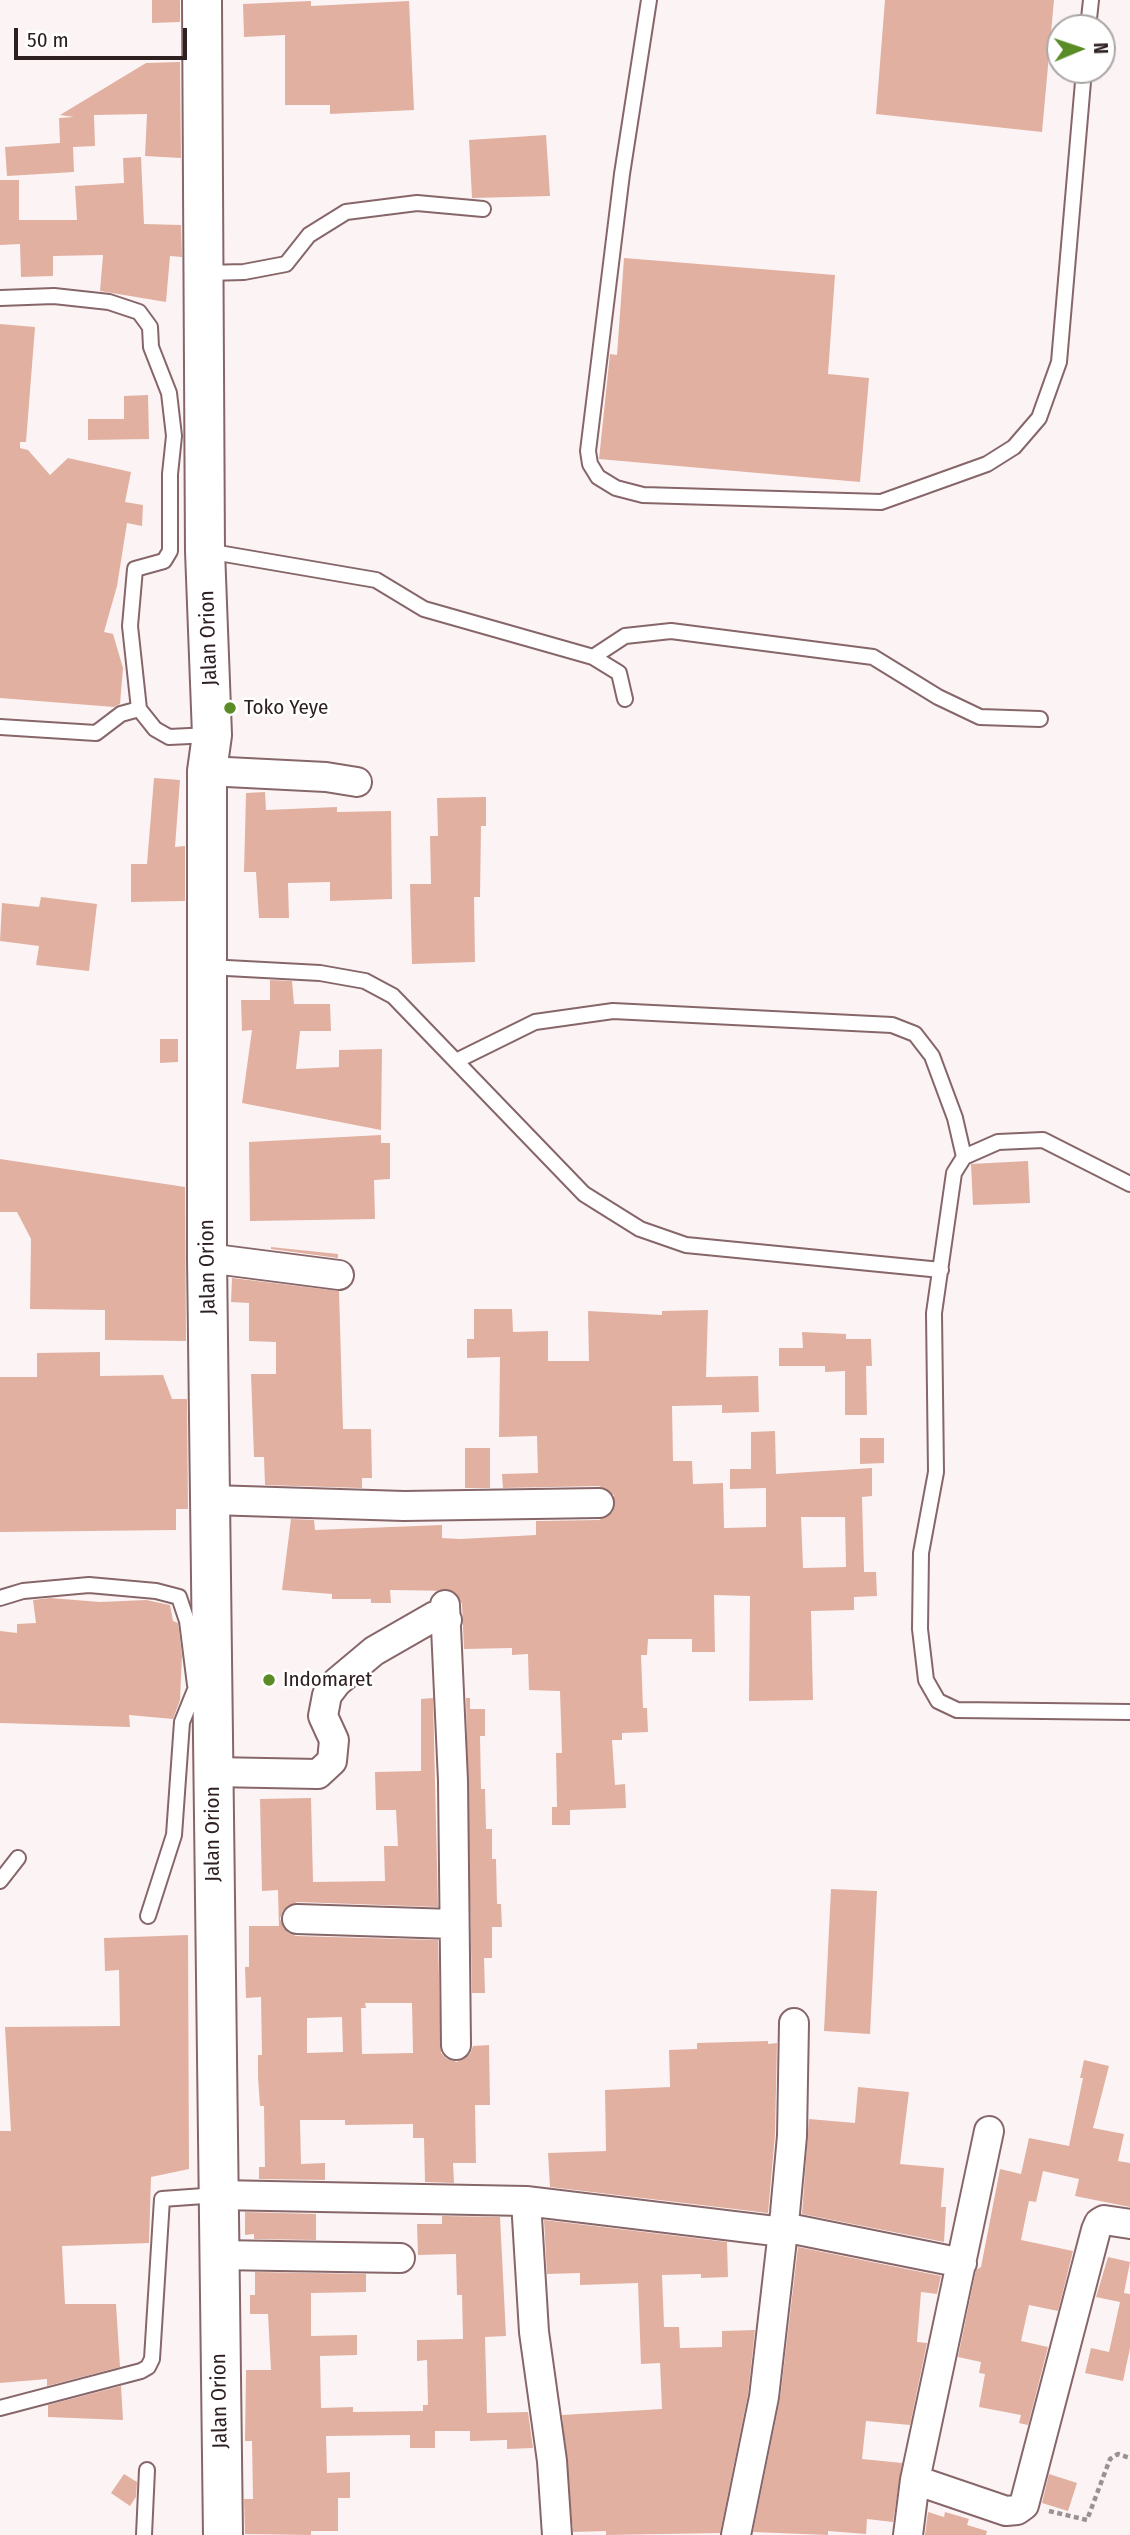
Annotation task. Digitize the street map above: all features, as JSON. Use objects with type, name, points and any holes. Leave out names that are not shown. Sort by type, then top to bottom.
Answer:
[{"type":"highway","name":"Jalan Orion","points":[[202,0],[205,551],[210,753],[207,1258],[211,1500],[204,1694],[213,1772],[223,2535]]},
{"type":"street","points":[[210,753],[357,782]]},
{"type":"street","points":[[207,1258],[339,1276]]},
{"type":"street","points":[[211,1500],[404,1506],[599,1503]]},
{"type":"street","points":[[213,1772],[318,1774],[332,1761],[334,1740],[323,1716],[327,1695],[337,1682],[374,1651],[435,1616],[446,1613],[453,1780],[456,2045]]},
{"type":"street","points":[[297,1919],[453,1924]]},
{"type":"street","points":[[736,2535],[764,2397],[783,2229],[792,2136],[793,2023]]},
{"type":"street","points":[[908,2535],[915,2480],[989,2132]]},
{"type":"street","points":[[218,2195],[526,2201],[783,2229],[962,2263]]},
{"type":"street","points":[[526,2201],[534,2332],[552,2461],[557,2535]]},
{"type":"street","points":[[915,2480],[1006,2511],[1017,2511],[1024,2505],[1098,2223],[1104,2220],[1130,2224]]},
{"type":"street","points":[[218,2255],[400,2258]]},
{"type":"lane","points":[[649,0],[622,174],[588,452],[590,464],[598,477],[616,488],[643,495],[881,502],[987,464],[1014,447],[1039,418],[1059,362],[1083,84]]},
{"type":"lane","points":[[205,273],[244,272],[286,264],[309,235],[346,212],[416,203],[483,209]]},
{"type":"lane","points":[[0,298],[54,296],[109,302],[139,312],[150,327],[151,347],[169,393],[174,436],[170,474],[170,551],[164,561],[135,569],[130,626],[139,709],[155,729],[210,753]]},
{"type":"lane","points":[[205,551],[376,580],[424,609],[593,657],[619,673],[625,699]]},
{"type":"lane","points":[[593,657],[625,636],[671,631],[873,657],[980,717],[1040,719]]},
{"type":"lane","points":[[0,727],[96,733],[121,714],[139,709]]},
{"type":"lane","points":[[208,967],[320,972],[365,981],[393,996],[584,1194],[640,1228],[687,1245],[941,1270]]},
{"type":"lane","points":[[456,1061],[536,1022],[613,1011],[892,1026],[915,1034],[932,1056],[955,1118],[964,1157]]},
{"type":"lane","points":[[1130,1184],[1043,1140],[998,1142],[964,1157],[954,1173],[934,1313],[936,1472],[921,1553],[920,1629],[926,1680],[938,1701],[957,1710],[1130,1712]]},
{"type":"lane","points":[[0,1598],[23,1591],[89,1585],[156,1591],[179,1597],[204,1694],[182,1722],[174,1835],[148,1916]]},
{"type":"lane","points":[[0,1881],[18,1858]]},
{"type":"lane","points":[[0,2408],[148,2367],[152,2359],[162,2199],[218,2195]]},
{"type":"lane","points":[[144,2535],[147,2470]]},
{"type":"path","points":[[1024,2505],[1087,2520],[1110,2459],[1118,2454],[1130,2458]]},
{"type":"building","points":[[152,0],[180,0],[180,22],[152,23]]},
{"type":"building","points":[[885,0],[1054,0],[1053,14],[1046,14],[1046,84],[1042,132],[876,114]]},
{"type":"building","points":[[311,1],[311,6],[409,1],[414,110],[330,114],[330,105],[285,105],[285,35],[244,37],[243,4]]},
{"type":"building","points":[[180,62],[181,158],[145,156],[147,114],[94,115],[95,146],[73,147],[74,172],[7,176],[5,147],[60,143],[59,118],[74,117],[60,115],[146,63]]},
{"type":"building","points":[[546,135],[550,196],[472,198],[469,140]]},
{"type":"building","points":[[141,157],[144,224],[181,225],[182,257],[170,256],[166,302],[100,291],[103,255],[53,256],[53,276],[21,277],[20,244],[0,245],[0,180],[19,180],[19,220],[77,220],[75,186],[124,183],[123,158]]},
{"type":"building","points":[[624,258],[835,275],[828,374],[869,378],[860,482],[599,459],[610,354],[617,355]]},
{"type":"building","points":[[0,324],[35,327],[26,442],[20,442],[20,448],[28,450],[50,475],[68,458],[131,472],[125,502],[143,505],[142,526],[127,523],[117,586],[104,632],[113,634],[123,668],[120,704],[114,707],[0,698]]},
{"type":"building","points":[[148,395],[149,439],[88,440],[88,419],[124,419],[124,396]]},
{"type":"building","points":[[154,778],[180,780],[175,847],[185,846],[185,901],[131,902],[131,864],[147,864]]},
{"type":"building","points":[[265,792],[266,810],[337,807],[337,812],[391,811],[392,899],[330,901],[330,882],[288,883],[289,918],[259,918],[256,872],[244,872],[246,793]]},
{"type":"building","points":[[486,797],[486,826],[481,826],[480,897],[474,897],[475,962],[412,964],[410,884],[431,884],[430,836],[438,836],[437,798]]},
{"type":"building","points":[[41,897],[97,904],[89,971],[36,965],[39,946],[0,941],[2,903],[39,907]]},
{"type":"building","points":[[270,980],[292,981],[294,1004],[330,1004],[331,1031],[300,1031],[296,1069],[339,1067],[339,1050],[382,1049],[381,1130],[242,1103],[252,1030],[242,1031],[241,1000],[270,1000]]},
{"type":"building","points":[[160,1039],[178,1039],[178,1062],[160,1063]]},
{"type":"building","points":[[381,1135],[381,1143],[390,1143],[390,1179],[374,1180],[375,1219],[250,1221],[249,1142]]},
{"type":"building","points":[[0,1159],[185,1187],[186,1341],[105,1340],[105,1310],[30,1309],[31,1239],[17,1212],[0,1212]]},
{"type":"building","points":[[1028,1161],[1030,1203],[973,1205],[971,1164]]},
{"type":"building","points":[[271,1249],[338,1254],[338,1258]]},
{"type":"building","points":[[232,1278],[339,1291],[343,1429],[371,1429],[372,1478],[362,1478],[362,1488],[265,1485],[264,1457],[254,1457],[251,1374],[276,1374],[276,1342],[249,1341],[249,1303],[231,1302]]},
{"type":"building","points":[[474,1309],[512,1309],[513,1332],[548,1331],[548,1361],[589,1361],[588,1311],[662,1315],[662,1311],[708,1310],[706,1377],[758,1376],[759,1412],[722,1413],[722,1405],[672,1406],[673,1461],[692,1461],[693,1484],[723,1483],[724,1528],[766,1527],[766,1488],[730,1489],[730,1469],[751,1469],[751,1432],[775,1431],[776,1474],[872,1468],[872,1496],[862,1497],[864,1572],[876,1572],[877,1596],[854,1597],[854,1610],[811,1611],[813,1700],[749,1701],[750,1596],[714,1595],[715,1652],[692,1652],[692,1639],[648,1639],[647,1655],[641,1655],[643,1708],[647,1708],[648,1732],[622,1733],[622,1740],[612,1740],[615,1785],[625,1784],[626,1808],[570,1810],[570,1825],[552,1825],[552,1807],[557,1807],[556,1753],[562,1753],[560,1691],[529,1690],[528,1654],[512,1655],[512,1648],[464,1649],[462,1604],[453,1591],[390,1590],[391,1603],[371,1603],[371,1599],[332,1599],[332,1594],[282,1590],[291,1519],[314,1520],[315,1530],[442,1525],[442,1538],[460,1539],[536,1535],[536,1521],[599,1520],[613,1512],[614,1495],[599,1486],[503,1488],[502,1474],[538,1473],[537,1436],[499,1437],[500,1357],[467,1358],[467,1339],[474,1339]],"holes":[[[801,1517],[845,1517],[846,1567],[803,1568]]]},
{"type":"building","points":[[802,1332],[846,1334],[846,1339],[871,1339],[872,1366],[866,1366],[867,1415],[845,1415],[845,1371],[825,1372],[825,1366],[779,1366],[779,1348],[803,1348]]},
{"type":"building","points":[[100,1352],[100,1376],[163,1375],[172,1399],[187,1399],[188,1509],[176,1509],[176,1530],[0,1532],[0,1377],[37,1377],[37,1353]]},
{"type":"building","points":[[860,1438],[884,1438],[884,1463],[860,1464]]},
{"type":"building","points":[[465,1448],[490,1448],[490,1488],[465,1488]]},
{"type":"building","points":[[50,1598],[100,1602],[146,1600],[170,1605],[173,1621],[178,1623],[182,1656],[180,1700],[173,1719],[129,1715],[130,1727],[0,1723],[0,1631],[17,1633],[17,1624],[36,1623],[33,1600]]},
{"type":"building","points":[[433,1698],[438,1907],[297,1902],[283,1910],[280,1919],[288,1933],[296,1936],[438,1940],[441,2053],[447,2059],[457,2062],[470,2054],[473,2046],[489,2045],[490,2105],[475,2105],[476,2163],[453,2163],[454,2183],[425,2182],[424,2138],[413,2138],[413,2124],[345,2125],[345,2120],[300,2120],[301,2164],[325,2163],[325,2180],[259,2179],[259,2167],[265,2167],[264,2106],[260,2106],[258,2077],[258,2055],[262,2055],[261,1997],[246,1998],[245,1967],[249,1967],[249,1926],[279,1926],[278,1890],[262,1891],[260,1799],[311,1798],[313,1882],[385,1881],[384,1846],[398,1846],[396,1810],[376,1810],[375,1772],[421,1771],[421,1699]],"holes":[[[365,2003],[412,2003],[413,2053],[362,2054],[361,2008],[366,2008]],[[342,2017],[343,2052],[307,2053],[307,2018]]]},
{"type":"building","points":[[466,1698],[470,1698],[470,1709],[485,1709],[485,1736],[480,1736],[481,1789],[485,1789],[486,1829],[492,1829],[497,1904],[501,1904],[502,1927],[492,1927],[492,1958],[484,1958],[485,1993],[472,1993]]},
{"type":"building","points":[[831,1889],[877,1891],[870,2034],[824,2031]]},
{"type":"building","points":[[188,1935],[189,2169],[151,2177],[149,2243],[62,2246],[65,2304],[116,2304],[120,2367],[47,2386],[47,2379],[0,2383],[0,2131],[11,2131],[5,2027],[120,2026],[119,1970],[105,1971],[104,1938]]},
{"type":"building","points":[[768,2041],[768,2044],[777,2043],[775,2135],[768,2213],[550,2187],[548,2153],[606,2151],[605,2090],[670,2087],[669,2050],[697,2049],[697,2043]]},
{"type":"building","points":[[1084,2060],[1109,2066],[1093,2128],[1124,2134],[1118,2161],[1130,2163],[1130,2207],[1075,2196],[1079,2179],[1043,2171],[1036,2202],[1029,2201],[1021,2240],[1073,2251],[1058,2311],[1029,2305],[1021,2341],[1048,2347],[1028,2425],[1019,2423],[1021,2415],[979,2407],[985,2374],[979,2373],[981,2362],[958,2357],[976,2270],[981,2267],[1000,2169],[1021,2174],[1029,2138],[1069,2146],[1083,2078],[1080,2078]]},
{"type":"building","points":[[858,2087],[909,2092],[900,2164],[944,2168],[941,2207],[946,2207],[944,2242],[802,2214],[809,2119],[855,2123]]},
{"type":"building","points":[[245,2212],[316,2214],[316,2240],[254,2239],[254,2234],[245,2235]]},
{"type":"building","points":[[442,2216],[500,2217],[506,2336],[485,2337],[487,2413],[528,2412],[533,2448],[507,2449],[507,2440],[470,2441],[470,2431],[435,2431],[435,2448],[410,2448],[410,2435],[326,2436],[327,2473],[350,2472],[350,2498],[338,2498],[338,2531],[311,2531],[311,2535],[245,2534],[244,2499],[253,2499],[252,2441],[245,2441],[246,2370],[271,2370],[268,2314],[250,2314],[250,2295],[255,2295],[255,2272],[366,2274],[366,2292],[311,2293],[311,2336],[357,2335],[357,2355],[320,2356],[321,2408],[353,2407],[353,2412],[423,2411],[423,2405],[428,2405],[427,2360],[417,2361],[417,2340],[463,2339],[462,2295],[457,2295],[456,2254],[418,2255],[417,2224],[442,2224]]},
{"type":"building","points":[[544,2220],[727,2242],[728,2277],[701,2278],[701,2274],[662,2275],[664,2327],[679,2327],[680,2348],[722,2347],[722,2331],[755,2330],[748,2394],[720,2533],[606,2535],[606,2531],[573,2532],[562,2415],[662,2409],[660,2363],[641,2364],[638,2283],[580,2285],[580,2273],[547,2274]]},
{"type":"building","points":[[798,2247],[941,2276],[937,2294],[921,2292],[917,2342],[927,2343],[910,2425],[866,2421],[862,2459],[902,2463],[893,2522],[867,2519],[866,2534],[828,2531],[828,2535],[753,2532],[780,2399]]},
{"type":"building","points":[[1108,2257],[1130,2262],[1124,2293],[1130,2294],[1130,2348],[1123,2381],[1085,2373],[1091,2348],[1109,2352],[1120,2302],[1096,2297]]},
{"type":"building","points":[[121,2386],[123,2420],[48,2417],[48,2405]]},
{"type":"building","points":[[124,2474],[137,2482],[136,2497],[130,2506],[111,2493]]},
{"type":"building","points":[[1049,2474],[1077,2483],[1068,2511],[1042,2503]]},
{"type":"building","points":[[928,2512],[944,2517],[945,2512],[969,2519],[967,2525],[987,2531],[986,2535],[925,2535]]},
{"type":"place","name":"Toko Yeye","points":[[230,708]]},
{"type":"place","name":"Indomaret","points":[[269,1680]]}]
